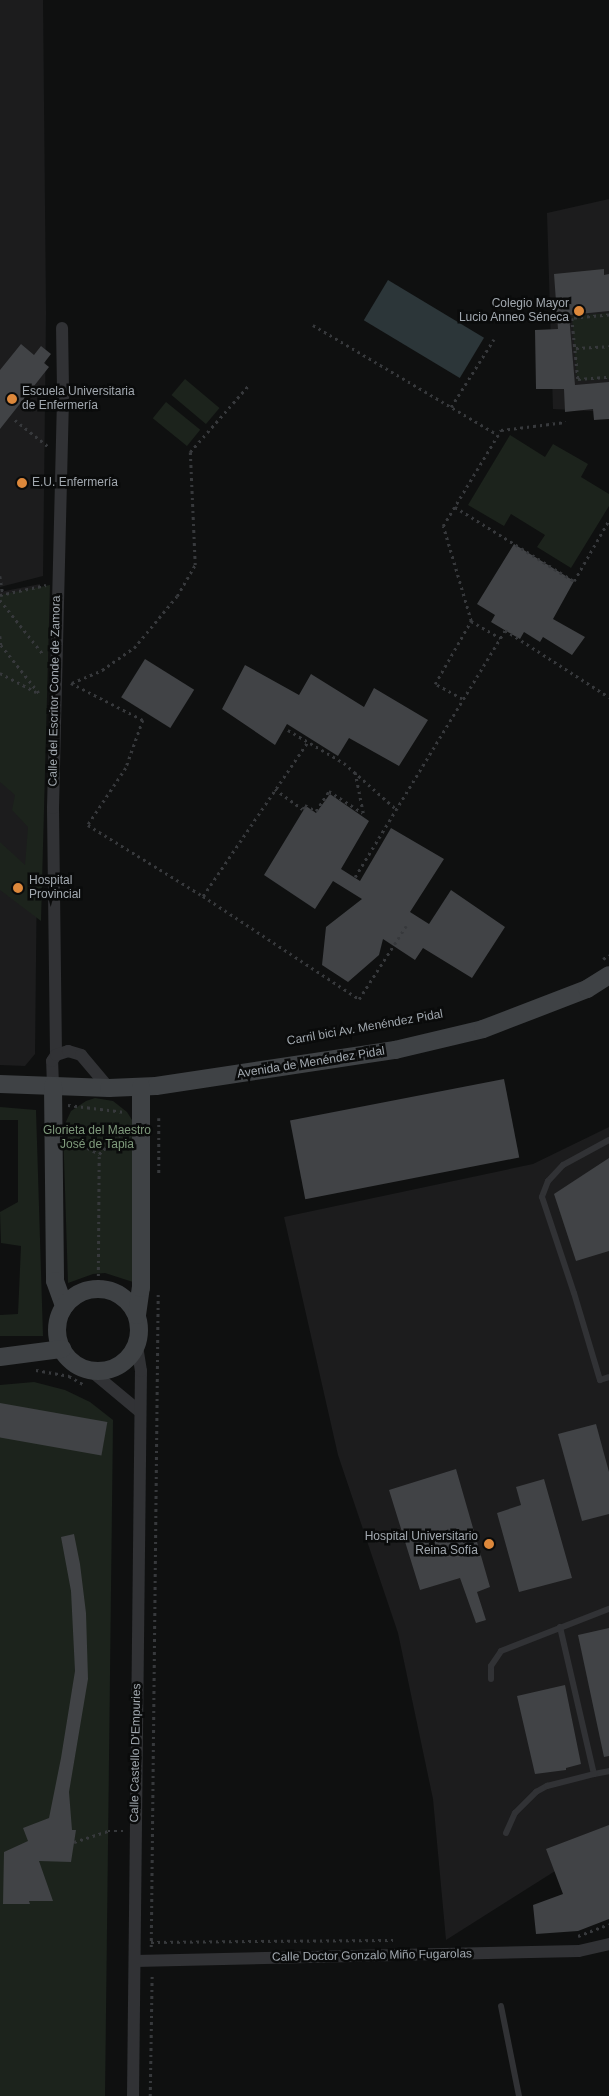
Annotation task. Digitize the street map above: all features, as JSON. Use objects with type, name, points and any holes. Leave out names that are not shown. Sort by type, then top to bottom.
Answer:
[{"type":"street","name":"Calle del Escritor Conde de Zamora","points":[[53,1086],[52,1061],[56,1055],[52,863],[62,328]]},
{"type":"street","name":"Avenida de Menéndez Pidal","points":[[0,1084],[109,1088],[141,1087],[395,1050],[474,1031],[587,989],[605,968]]},
{"type":"street","points":[[56,1055],[68,1051],[81,1055],[109,1088]]},
{"type":"street","points":[[53,1086],[55,1281],[64,1306]]},
{"type":"street","points":[[139,1411],[141,1371],[137,1345],[140,1330],[137,1315],[141,1288],[141,1087]]},
{"type":"street","points":[[137,1315],[125,1298],[116,1293],[98,1289],[80,1293],[64,1306],[57,1328],[62,1349],[74,1364],[91,1379],[139,1411]]},
{"type":"street","points":[[91,1379],[126,1362],[137,1345]]},
{"type":"street","points":[[0,1357],[62,1349]]},
{"type":"street","name":"Calle Castello D'Empuries","points":[[133,2096],[139,1411]]},
{"type":"street","name":"Calle Doctor Gonzalo Miño Fugarolas","points":[[135,1961],[578,1951],[609,1944]]},
{"type":"lane","points":[[609,1140],[563,1165],[548,1181],[542,1197],[574,1293],[600,1380],[609,1377]]},
{"type":"lane","points":[[491,1679],[492,1666],[501,1651],[609,1609]]},
{"type":"lane","points":[[560,1627],[594,1774]]},
{"type":"lane","points":[[506,1833],[515,1813],[536,1792],[547,1786],[609,1771]]},
{"type":"lane","points":[[501,2006],[519,2096]]},
{"type":"path","points":[[609,315],[572,318],[578,379],[609,377]]},
{"type":"path","points":[[314,326],[498,435]]},
{"type":"path","points":[[451,407],[494,339]]},
{"type":"path","points":[[575,348],[609,346]]},
{"type":"path","points":[[0,673],[39,693],[55,696],[71,683],[102,670],[134,648],[177,596],[195,565],[190,452],[248,386]]},
{"type":"path","points":[[15,420],[61,456]]},
{"type":"path","points":[[500,638],[471,620],[443,526],[501,430],[566,422]]},
{"type":"path","points":[[455,507],[574,581],[609,520]]},
{"type":"path","points":[[0,576],[1,594],[58,583]]},
{"type":"path","points":[[0,600],[56,670]]},
{"type":"path","points":[[462,699],[435,684],[471,620]]},
{"type":"path","points":[[355,877],[504,630],[609,697]]},
{"type":"path","points":[[0,636],[1,645],[39,693]]},
{"type":"path","points":[[71,683],[143,720],[126,768],[88,825],[203,896],[359,999],[406,926]]},
{"type":"path","points":[[288,730],[307,743],[344,763],[396,809]]},
{"type":"path","points":[[203,896],[307,743]]},
{"type":"path","points":[[275,789],[303,809],[305,805],[316,811],[329,791],[363,813],[355,773]]},
{"type":"path","points":[[605,968],[609,955]]},
{"type":"path","points":[[159,1115],[159,1176]]},
{"type":"path","points":[[98,1289],[99,1154],[132,1124],[141,1124]]},
{"type":"path","points":[[55,1138],[69,1138],[99,1154]]},
{"type":"path","points":[[150,2096],[158,1286]]},
{"type":"path","points":[[30,1368],[91,1379]]},
{"type":"path","points":[[74,1842],[108,1831],[136,1831]]},
{"type":"path","points":[[576,1937],[609,1924]]},
{"type":"path","points":[[151,1942],[400,1940]]},
{"type":"shaded area","points":[[0,0],[43,0],[46,313],[43,576],[0,587]]},
{"type":"shaded area","name":"Colegio Mayor Lucio Anneo Séneca","points":[[609,199],[609,412],[553,409],[547,213]]},
{"type":"shaded area","points":[[388,280],[484,338],[460,378],[364,320]]},
{"type":"shaded area","name":"Hospital Provincial","points":[[40,584],[35,1054],[25,1066],[0,1065],[0,592]]},
{"type":"shaded area","name":"Hospital Universitario Reina Sofía","points":[[609,1127],[609,1837],[446,1940],[433,1799],[398,1633],[338,1455],[284,1217],[533,1164]]},
{"type":"green space","points":[[609,313],[609,379],[577,381],[572,316]]},
{"type":"green space","points":[[185,379],[219,408],[206,424],[172,395]]},
{"type":"green space","points":[[166,402],[200,430],[187,446],[153,418]]},
{"type":"green space","points":[[510,435],[545,457],[553,444],[588,464],[581,477],[609,494],[609,506],[571,568],[537,547],[545,535],[511,514],[504,526],[468,505]]},
{"type":"green space","points":[[50,585],[41,921],[0,890],[0,842],[25,865],[28,827],[12,810],[15,795],[0,782],[0,595]]},
{"type":"green space","name":"Glorieta del Maestro José de Tapia","points":[[95,1098],[113,1101],[127,1112],[132,1120],[133,1282],[105,1273],[93,1274],[68,1283],[63,1128],[71,1111],[86,1101]]},
{"type":"green space","points":[[0,1107],[36,1110],[43,1336],[0,1336],[0,1315],[18,1314],[21,1246],[1,1243],[0,1212],[18,1202],[18,1120],[0,1120]]},
{"type":"green space","points":[[34,1382],[65,1390],[90,1402],[113,1420],[105,2096],[0,2096],[0,1385]]},
{"type":"building","points":[[604,269],[604,275],[609,274],[609,311],[569,315],[575,385],[609,382],[609,419],[594,420],[593,409],[565,412],[564,389],[536,389],[535,330],[558,329],[554,274]]},
{"type":"building","name":"Escuela Universitaria de Enfermería","points":[[21,344],[34,355],[41,346],[51,354],[44,363],[49,367],[0,429],[0,370]]},
{"type":"building","points":[[514,544],[574,581],[553,619],[585,637],[572,655],[543,637],[540,642],[524,632],[520,639],[491,622],[495,615],[477,604]]},
{"type":"building","points":[[145,659],[194,690],[170,728],[121,697]]},
{"type":"building","points":[[245,665],[299,695],[311,674],[364,707],[374,688],[428,720],[399,766],[349,738],[338,756],[287,724],[275,745],[222,709]]},
{"type":"building","points":[[330,794],[369,821],[341,869],[360,881],[391,828],[444,859],[410,912],[429,924],[451,890],[505,927],[472,978],[423,948],[415,960],[383,939],[379,955],[348,982],[322,965],[326,927],[362,899],[333,881],[315,909],[264,875],[306,806],[316,813]]},
{"type":"building","points":[[504,1079],[519,1158],[305,1199],[290,1121]]},
{"type":"building","points":[[609,1158],[609,1251],[576,1261],[554,1194]]},
{"type":"building","points":[[0,1403],[107,1422],[101,1455],[0,1438]]},
{"type":"building","points":[[596,1424],[609,1472],[609,1514],[582,1521],[558,1434]]},
{"type":"building","points":[[456,1469],[490,1587],[477,1592],[486,1620],[476,1623],[460,1578],[420,1590],[389,1490]]},
{"type":"building","points":[[544,1479],[572,1578],[519,1592],[497,1513],[521,1505],[516,1487]]},
{"type":"building","points":[[74,1534],[86,1613],[88,1679],[69,1792],[72,1830],[76,1830],[71,1862],[39,1861],[53,1901],[29,1901],[30,1904],[3,1904],[4,1852],[28,1841],[23,1828],[49,1818],[61,1758],[75,1671],[71,1591],[61,1537]]},
{"type":"building","points":[[609,1628],[609,1756],[604,1757],[578,1635]]},
{"type":"building","points":[[565,1685],[581,1764],[566,1768],[566,1770],[535,1774],[517,1696]]},
{"type":"building","points":[[609,1825],[609,1919],[578,1931],[536,1934],[533,1905],[563,1894],[546,1849]]},
{"type":"place","name":"Colegio Mayor Lucio Anneo Séneca","points":[[579,311]]},
{"type":"place","name":"Escuela Universitaria de Enfermería","points":[[12,399]]},
{"type":"place","name":"E.U. Enfermería","points":[[22,483]]},
{"type":"place","name":"Hospital Provincial","points":[[18,888]]},
{"type":"place","name":"Hospital Universitario Reina Sofía","points":[[489,1544]]}]
